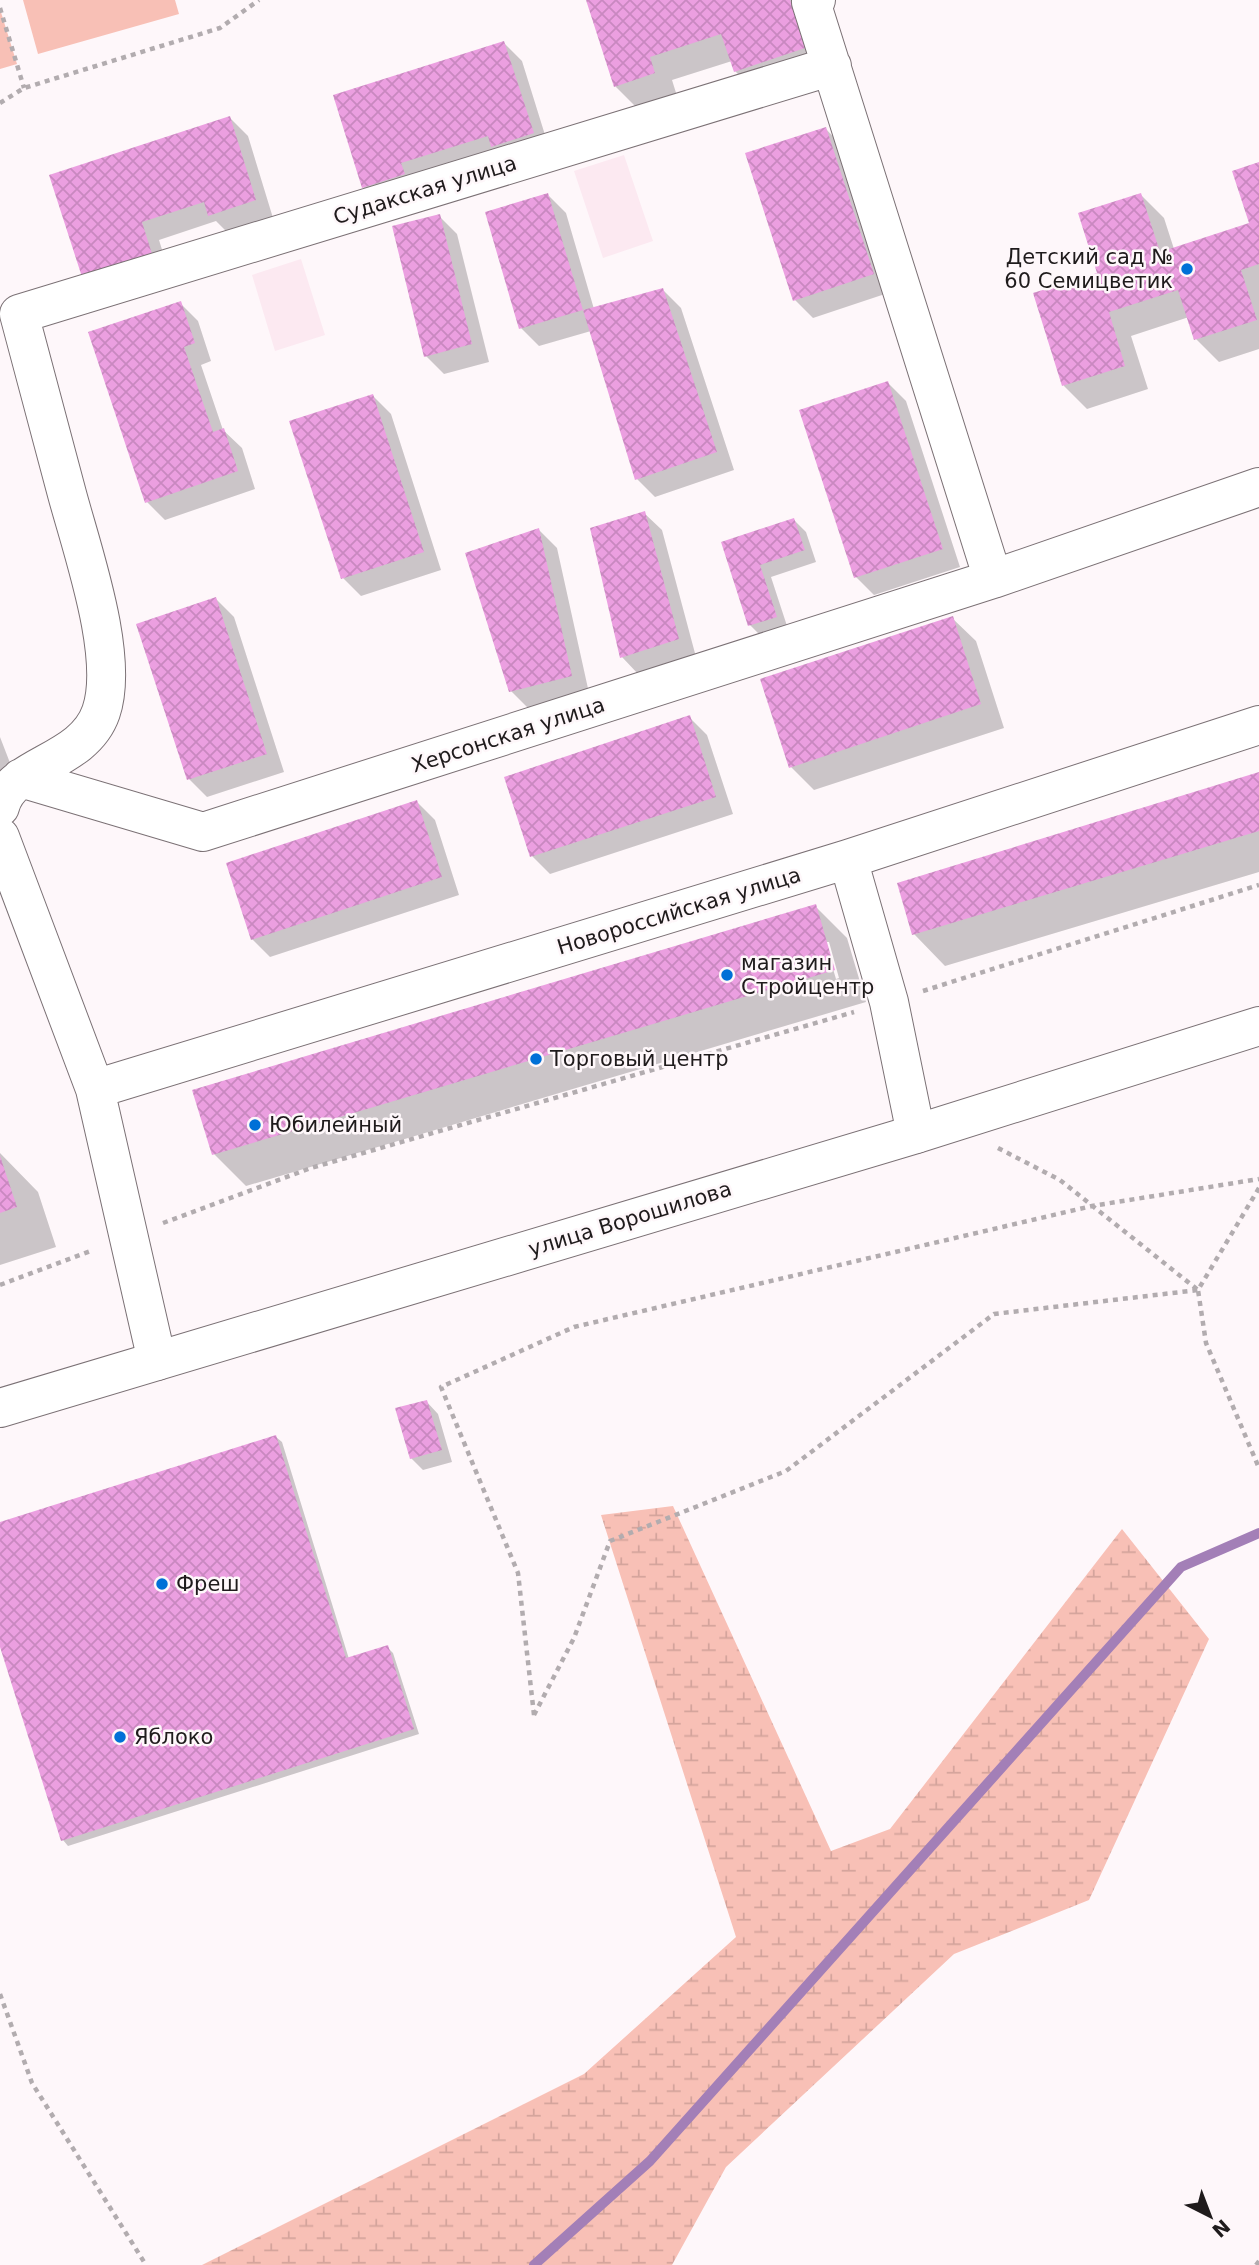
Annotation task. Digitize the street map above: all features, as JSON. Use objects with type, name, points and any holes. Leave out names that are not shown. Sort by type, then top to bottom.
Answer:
[{"type":"main road","points":[[816,0],[811,2],[993,579]]},
{"type":"main road","name":"Судакская улица","points":[[6,796],[89,737],[102,711],[107,672],[96,602],[19,314],[832,66]]},
{"type":"main road","name":"Херсонская улица","points":[[6,796],[203,832],[993,579],[1259,487]]},
{"type":"main road","name":"Новороссийская улица","points":[[96,1089],[848,859],[1259,725]]},
{"type":"main road","points":[[0,837],[96,1089],[157,1361]]},
{"type":"main road","points":[[848,859],[889,1002],[916,1134]]},
{"type":"main road","name":"улица Ворошилова","points":[[0,1408],[916,1134],[1259,1026]]},
{"type":"path","points":[[0,103],[24,88],[220,28],[259,0]]},
{"type":"path","points":[[0,8],[24,88]]},
{"type":"path","points":[[0,1285],[311,1168],[889,1002],[1259,885]]},
{"type":"path","points":[[987,1143],[1060,1180],[1198,1290]]},
{"type":"path","points":[[1198,1290],[994,1314],[786,1471],[610,1541],[574,1638],[534,1715],[518,1573],[441,1387],[574,1328],[1092,1206],[1259,1179]]},
{"type":"path","points":[[1259,1188],[1198,1290],[1206,1343],[1259,1468]]},
{"type":"path","points":[[0,1994],[32,2083],[146,2265]]},
{"type":"shaded area","points":[[624,155],[653,241],[603,258],[574,171]]},
{"type":"shaded area","points":[[301,259],[325,335],[275,351],[252,275]]},
{"type":"green space","points":[[23,0],[175,0],[179,14],[38,54]]},
{"type":"green space","points":[[0,9],[17,64],[0,69]]},
{"type":"green space","points":[[673,1506],[831,1851],[890,1829],[1122,1529],[1209,1639],[1089,1900],[954,1954],[726,2167],[672,2265],[202,2265],[584,2074],[736,1937],[601,1515]]},
{"type":"building","points":[[586,0],[790,0],[805,48],[734,72],[721,34],[650,57],[655,73],[614,87]]},
{"type":"building","points":[[504,41],[534,133],[491,147],[488,136],[401,163],[405,174],[362,188],[333,95]]},
{"type":"building","points":[[230,116],[256,200],[208,216],[204,202],[142,222],[152,254],[82,277],[49,175]]},
{"type":"building","points":[[826,127],[874,274],[793,301],[745,153]]},
{"type":"building","points":[[1259,162],[1259,264],[1241,270],[1257,320],[1194,340],[1178,290],[1109,312],[1125,366],[1062,386],[1033,293],[1097,273],[1078,213],[1141,193],[1160,252],[1249,223],[1232,171]]},
{"type":"building","points":[[548,193],[583,310],[519,329],[485,212]]},
{"type":"building","points":[[440,214],[472,344],[424,357],[392,226]]},
{"type":"building","points":[[663,288],[717,452],[635,480],[583,310]]},
{"type":"building","points":[[181,301],[195,343],[184,347],[213,432],[224,428],[238,471],[145,503],[88,332]]},
{"type":"building","points":[[888,381],[943,549],[854,578],[799,410]]},
{"type":"building","points":[[373,394],[424,552],[341,579],[289,421]]},
{"type":"building","points":[[645,511],[679,639],[620,658],[590,528]]},
{"type":"building","points":[[794,518],[805,550],[760,565],[777,617],[748,626],[721,542]]},
{"type":"building","points":[[539,528],[572,676],[509,692],[465,553]]},
{"type":"building","points":[[216,597],[267,754],[187,780],[136,624]]},
{"type":"building","points":[[953,616],[981,704],[789,768],[760,679]]},
{"type":"building","points":[[690,715],[716,797],[530,857],[504,777]]},
{"type":"building","points":[[1259,772],[1259,831],[912,935],[897,883]]},
{"type":"building","points":[[417,800],[442,877],[251,940],[226,863]]},
{"type":"building","points":[[816,904],[835,970],[212,1155],[192,1090]]},
{"type":"building","points":[[0,1156],[17,1207],[0,1213]]},
{"type":"building","points":[[427,1400],[442,1450],[410,1459],[395,1408]]},
{"type":"building","name":"Фреш","points":[[276,1435],[346,1658],[388,1645],[414,1729],[61,1841],[0,1647],[0,1522]]},
{"type":"waterway","points":[[534,2265],[650,2161],[1181,1567],[1259,1533]]},
{"type":"place","name":"Детский сад № 60 Семицветик","points":[[1187,269]]},
{"type":"place","name":"магазин Стройцентр","points":[[727,975]]},
{"type":"place","name":"Торговый центр","points":[[536,1059]]},
{"type":"place","name":"Юбилейный","points":[[255,1125]]},
{"type":"place","name":"Фреш","points":[[162,1584]]},
{"type":"place","name":"Яблоко","points":[[120,1737]]}]
